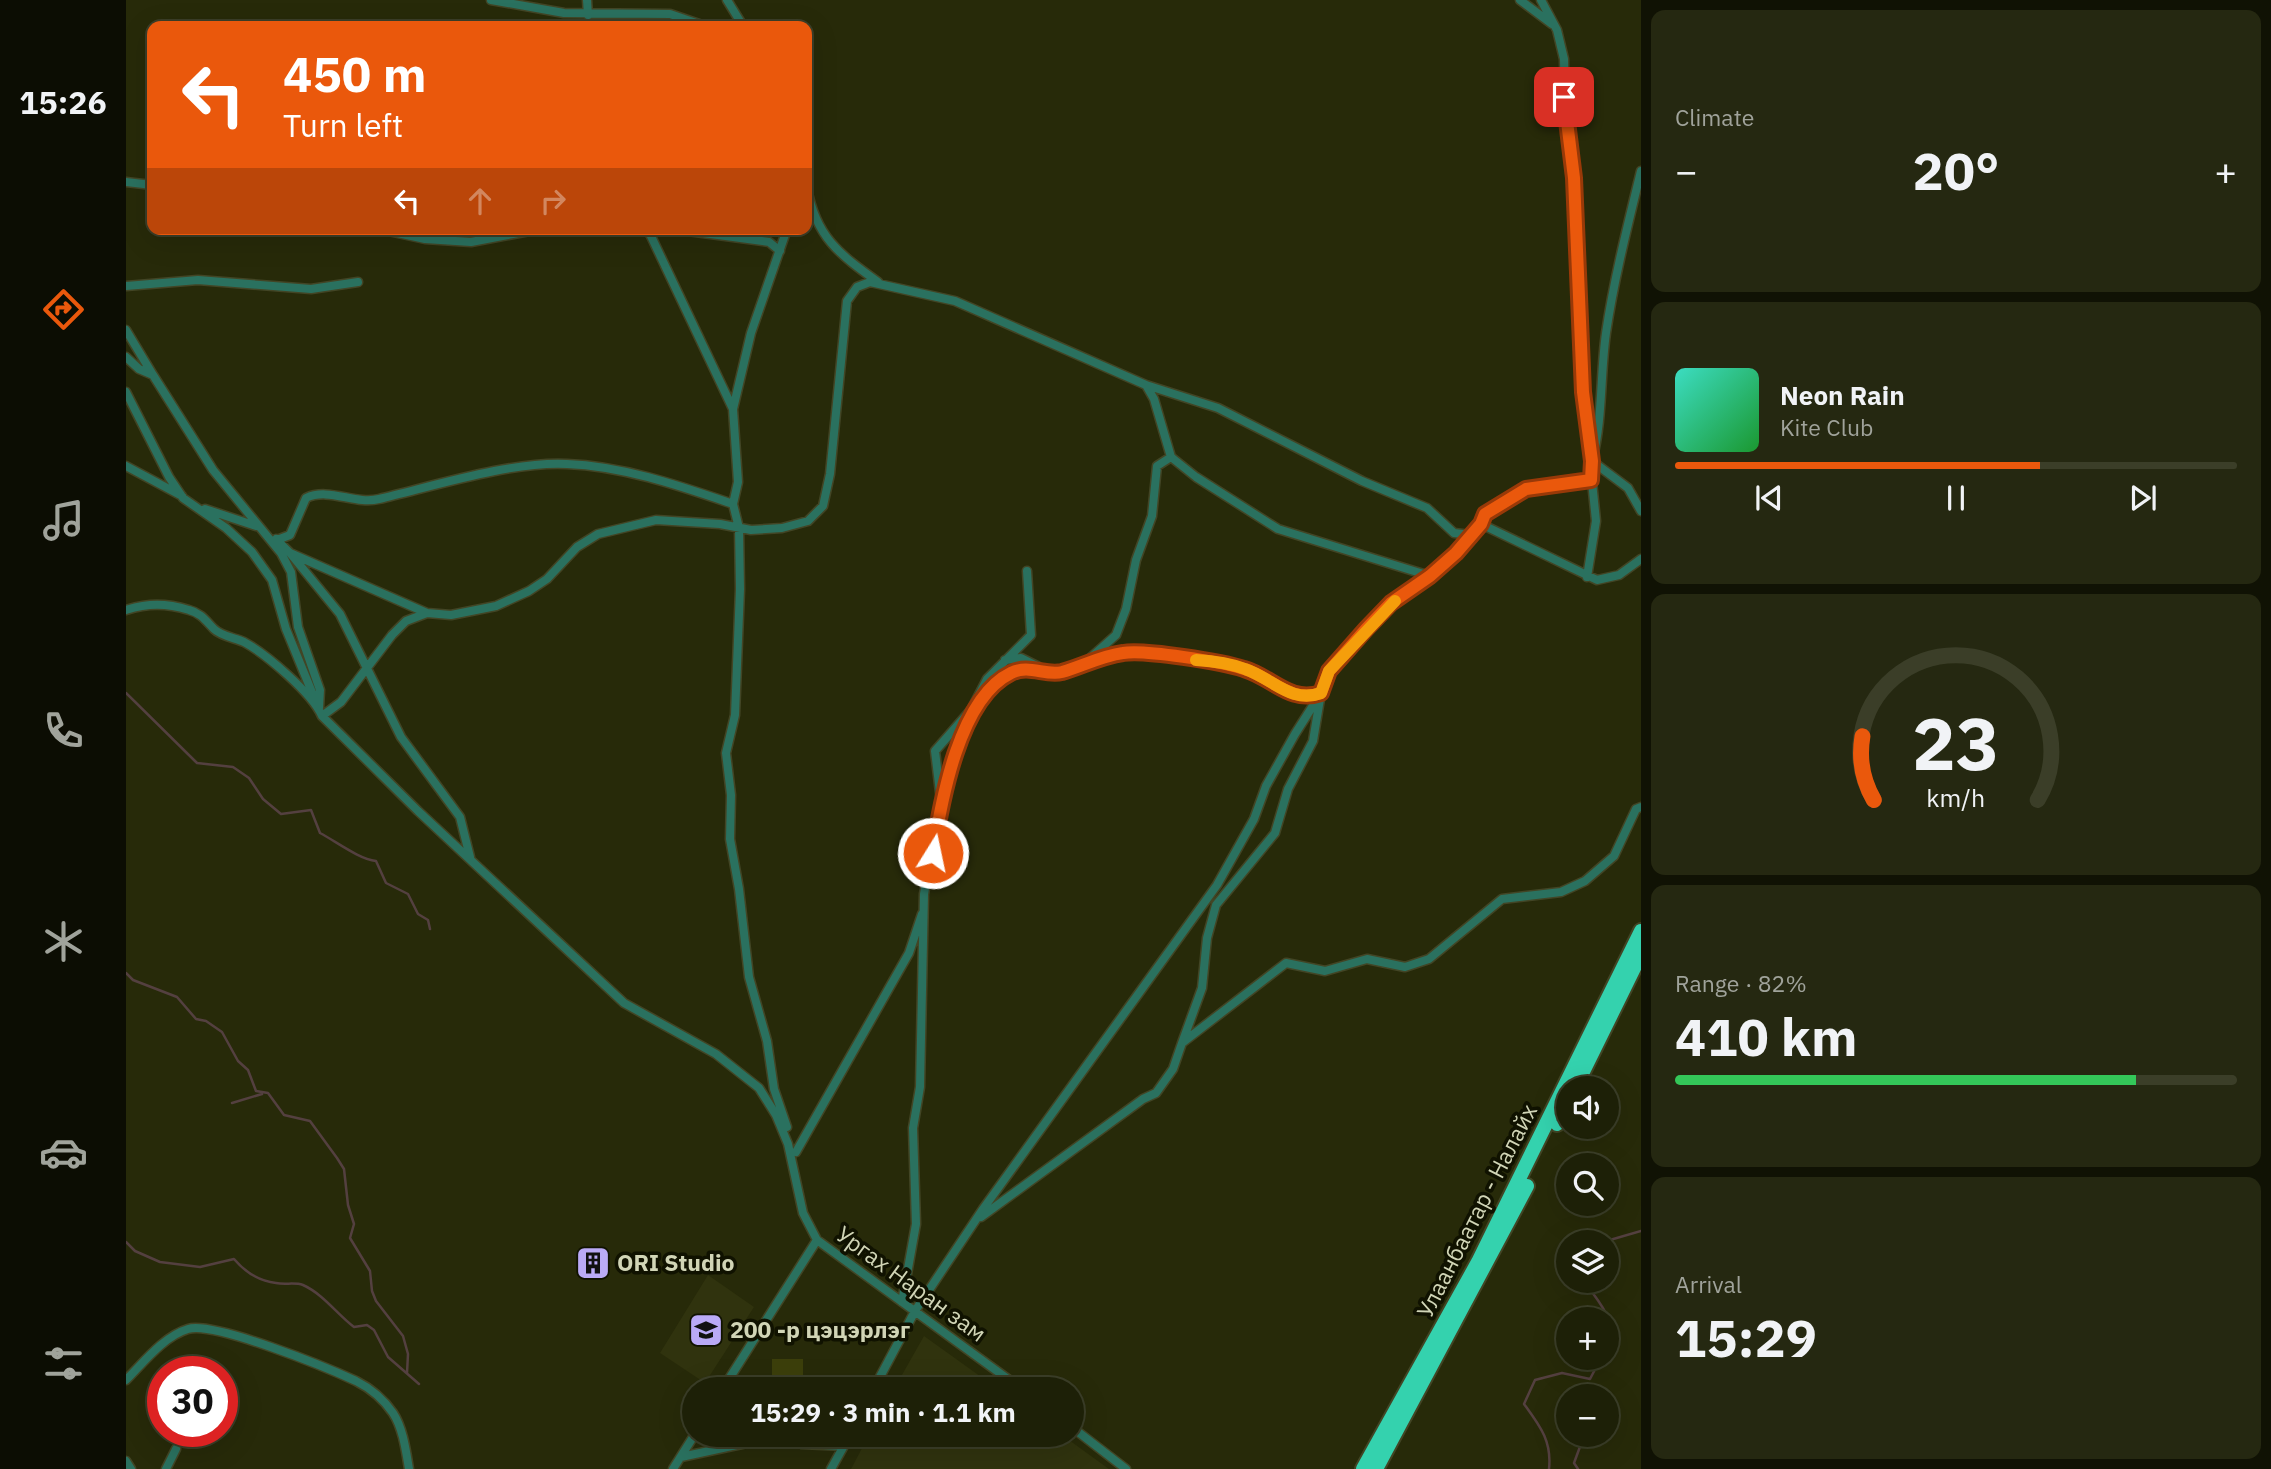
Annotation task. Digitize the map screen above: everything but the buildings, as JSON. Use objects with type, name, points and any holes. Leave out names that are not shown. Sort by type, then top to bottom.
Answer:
[{"type":"highway","name":"Улаанбаатар - Налайх","points":[[1363,1469],[1478,1262],[1641,931]]},
{"type":"highway","points":[[1581,1076],[1641,954]]},
{"type":"highway","name":"Улаанбаатар - Налайх","points":[[1376,1469],[1495,1251],[1556,1127]]},
{"type":"street","points":[[491,0],[588,15],[670,14],[690,21]]},
{"type":"street","points":[[587,0],[588,15]]},
{"type":"street","points":[[727,0],[740,21]]},
{"type":"street","points":[[1520,0],[1554,24]]},
{"type":"street","points":[[1541,0],[1554,24],[1564,59],[1565,114],[1574,178],[1583,392],[1596,521],[1587,577]]},
{"type":"street","points":[[1592,461],[1600,429],[1601,383],[1614,288],[1641,171]]},
{"type":"street","points":[[126,182],[147,184]]},
{"type":"street","points":[[812,208],[817,227],[845,256],[880,284]]},
{"type":"street","points":[[407,235],[471,242],[508,235]]},
{"type":"street","points":[[651,235],[733,409]]},
{"type":"street","points":[[654,235],[656,245]]},
{"type":"street","points":[[717,235],[769,242],[780,251]]},
{"type":"street","points":[[785,235],[751,333],[733,409],[738,482],[733,505],[739,528],[740,589],[735,715],[726,752],[732,796],[730,839],[754,1002],[766,1041],[776,1100],[796,1152]]},
{"type":"street","points":[[126,286],[198,280],[311,289],[358,282]]},
{"type":"street","points":[[290,553],[427,613],[451,615],[496,606],[529,591],[547,579],[577,547],[598,534],[621,527],[656,520],[739,528],[782,528],[808,521],[823,506],[838,406],[847,301],[857,286],[870,282],[955,301],[1146,385],[1218,408],[1362,481],[1427,508],[1454,533],[1471,535]]},
{"type":"street","points":[[126,330],[214,470],[291,572],[298,627],[320,690],[320,712]]},
{"type":"street","points":[[126,357],[139,369],[153,374]]},
{"type":"street","points":[[1146,385],[1171,457],[1278,529],[1430,576]]},
{"type":"street","points":[[126,392],[153,447],[183,498],[244,544],[272,580],[286,629],[320,712]]},
{"type":"street","points":[[1087,661],[1116,635],[1152,516],[1157,466],[1171,457]]},
{"type":"street","points":[[1592,461],[1628,488],[1641,512]]},
{"type":"street","points":[[277,540],[290,535],[306,498],[317,493],[377,500],[402,491],[522,466],[568,464],[614,471],[733,505]]},
{"type":"street","points":[[126,466],[209,511],[260,529],[290,553],[340,614],[401,737],[460,817],[470,857]]},
{"type":"street","points":[[978,1219],[1143,1099],[1156,1093],[1173,1069],[1202,988],[1207,938],[1216,905],[1275,833],[1288,789],[1313,741],[1321,693],[1329,671],[1391,603],[1430,576],[1471,535],[1489,511],[1526,489],[1591,480]]},
{"type":"street","points":[[1481,524],[1587,577],[1604,581],[1619,575],[1641,559]]},
{"type":"street","points":[[941,801],[935,751],[971,710],[987,679],[1031,635],[1027,571]]},
{"type":"street","points":[[126,610],[149,603],[192,610],[208,620],[215,630],[245,643],[266,659],[624,1003],[716,1054],[760,1088],[776,1115],[794,1167],[803,1213],[817,1240]]},
{"type":"street","points":[[320,712],[341,702],[392,635],[406,621],[427,613]]},
{"type":"street","points":[[982,699],[1012,672],[1061,672],[1087,661],[1126,652],[1216,662],[1247,669],[1297,697],[1308,698],[1321,693]]},
{"type":"street","points":[[1004,660],[1021,658],[1044,670]]},
{"type":"street","points":[[902,1302],[916,1224],[912,1128],[920,1087],[923,908],[941,801],[961,740],[1004,660]]},
{"type":"street","points":[[880,1377],[915,1311],[978,1219],[1122,1013],[1217,885],[1254,819],[1266,786],[1321,693]]},
{"type":"street","points":[[1182,1043],[1286,963],[1325,971],[1367,959],[1405,967],[1429,960],[1502,899],[1561,892],[1584,881],[1614,856],[1636,809],[1641,807]]},
{"type":"street","points":[[794,1167],[796,1152],[908,953],[923,908]]},
{"type":"street","name":"Ургах Наран зам","points":[[730,1377],[817,1240],[1005,1377]]},
{"type":"street","points":[[126,1380],[176,1334],[191,1328],[282,1350],[358,1382],[379,1397],[394,1414],[405,1445],[409,1469]]},
{"type":"street","points":[[1084,1437],[1126,1469]]},
{"type":"street","points":[[673,1469],[687,1447]]},
{"type":"street","points":[[681,1457],[728,1447]]},
{"type":"street","points":[[831,1469],[843,1447]]},
{"type":"street","points":[[166,1469],[176,1449]]},
{"type":"street","points":[[126,1461],[131,1469]]},
{"type":"shaded area","name":"200 -р цэцэрлэг","points":[[708,1275],[754,1307],[709,1377],[696,1377],[660,1353]]},
{"type":"shaded area","points":[[924,1336],[981,1377],[901,1377]]},
{"type":"shaded area","points":[[772,1359],[803,1359],[803,1376],[772,1376]]},
{"type":"shaded area","points":[[863,1447],[1079,1447],[1109,1469],[851,1469]]},
{"type":"waterway","points":[[126,693],[197,763],[233,767],[249,778],[263,799],[281,814],[311,810],[320,833],[355,854],[376,861],[386,883],[408,894],[418,914],[428,920],[430,929]]},
{"type":"waterway","points":[[126,973],[133,980],[177,997],[196,1019],[206,1021],[222,1032],[238,1061],[248,1070],[256,1091],[268,1093],[284,1115],[310,1121],[337,1158],[344,1169],[348,1205],[354,1224],[350,1238],[370,1271],[376,1301],[403,1336],[408,1354],[407,1373]]},
{"type":"waterway","points":[[232,1103],[262,1094]]},
{"type":"waterway","points":[[1619,1237],[1641,1231]]},
{"type":"waterway","points":[[126,1242],[135,1251],[160,1262],[200,1267],[234,1259],[258,1278],[279,1284],[303,1285],[354,1327],[367,1325],[374,1330],[388,1357],[419,1384]]},
{"type":"waterway","points":[[1593,1293],[1603,1307]]},
{"type":"waterway","points":[[1549,1469],[1547,1442],[1524,1404],[1535,1380],[1562,1373],[1590,1379],[1595,1370]]},
{"type":"waterway","points":[[1578,1469],[1574,1463],[1580,1447]]},
{"type":"slow traffic","points":[[1196,660],[1247,669],[1297,697],[1308,698],[1321,693],[1329,671],[1395,601]]},
{"type":"place","name":"ORI Studio","points":[[593,1263]]},
{"type":"place","name":"200 -р цэцэрлэг","points":[[706,1330]]},
{"type":"route","points":[[933,853],[941,801],[961,740],[982,699],[1012,672],[1022,669],[1061,672],[1087,661],[1126,652],[1216,662],[1247,669],[1297,697],[1308,698],[1321,693],[1329,671],[1391,603],[1430,576],[1456,553],[1481,524],[1485,514],[1526,489],[1591,480],[1592,461],[1583,392],[1574,178],[1564,97]]}]
